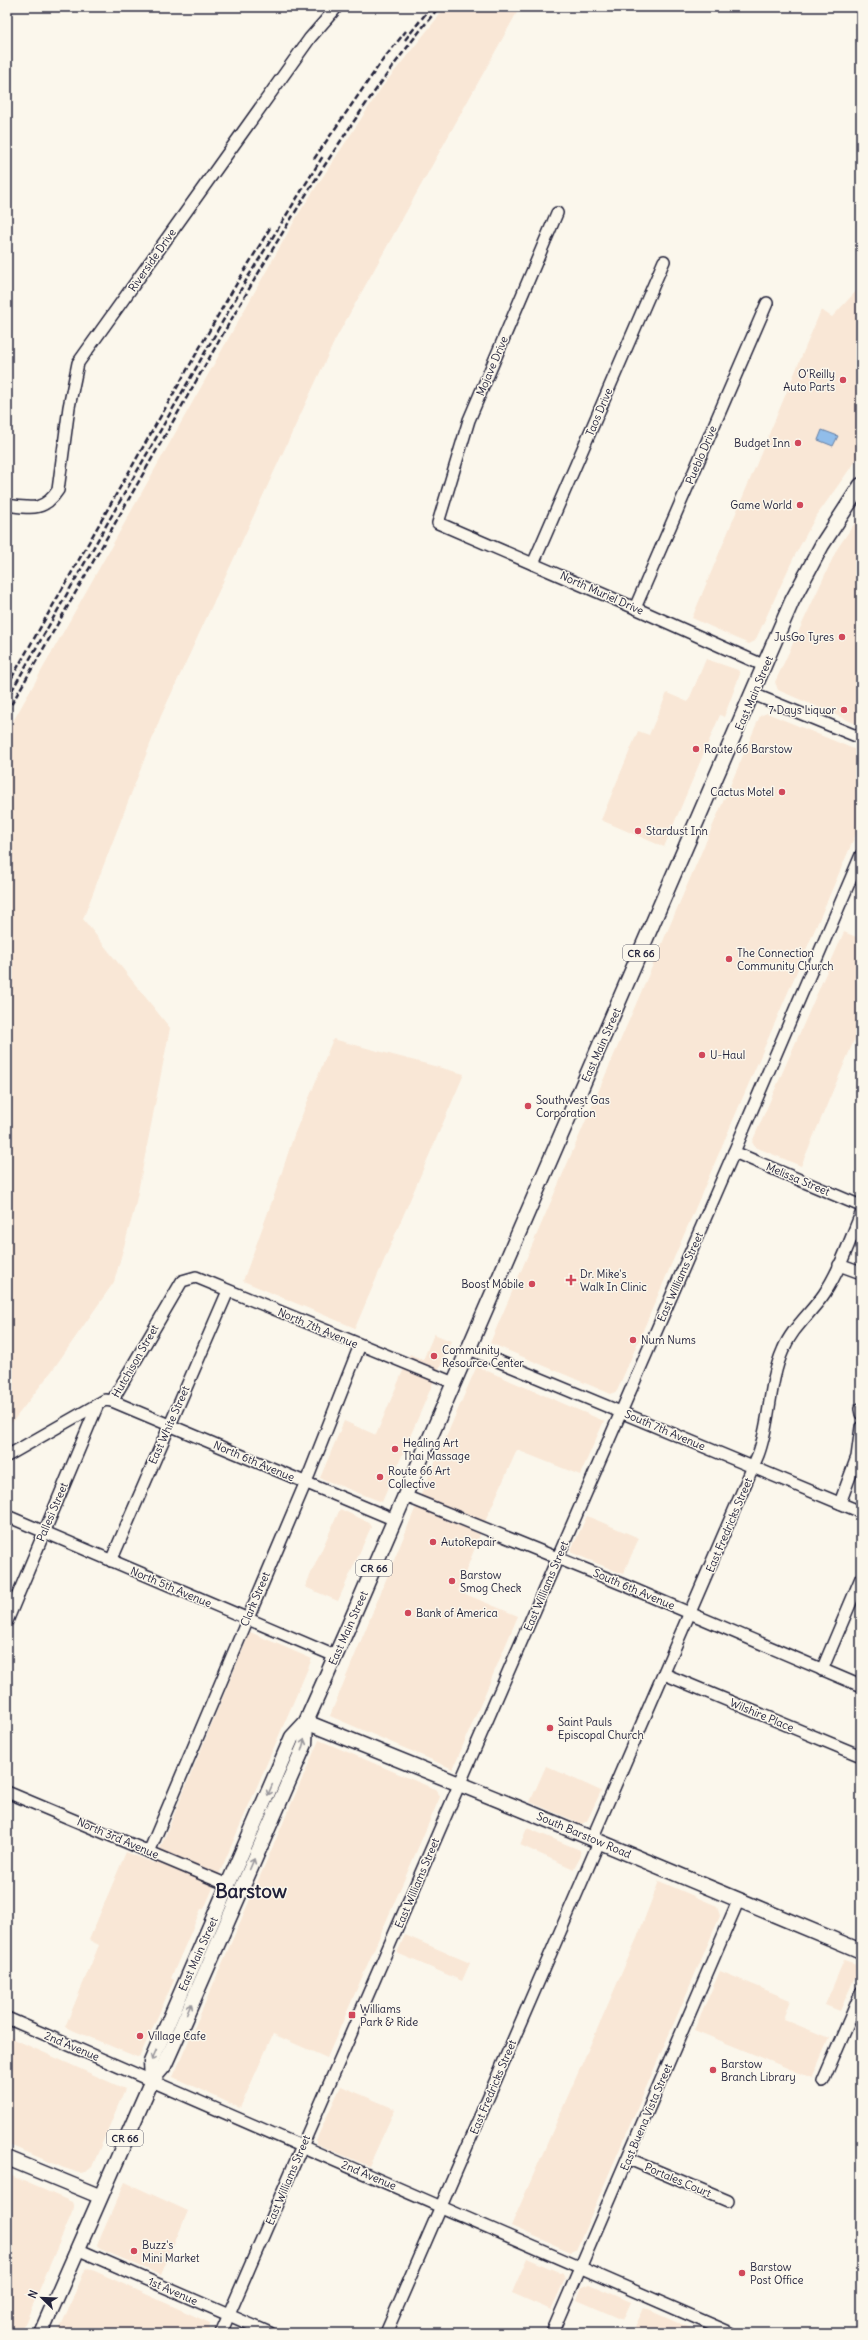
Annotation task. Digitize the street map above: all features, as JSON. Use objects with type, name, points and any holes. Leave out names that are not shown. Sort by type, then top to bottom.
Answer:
[{"type":"main road","name":"East Main Street","points":[[152,2080],[151,2062],[292,1737],[306,1722],[336,1656],[801,584],[822,545],[861,485]]},
{"type":"main road","name":"East Main Street","points":[[99,2196],[152,2080],[167,2060],[304,1744],[306,1722]]},
{"type":"main road","name":"South Barstow Road","points":[[306,1722],[460,1784],[861,1951]]},
{"type":"main road","points":[[7,2158],[99,2196]]},
{"type":"main road","name":"CR 66","points":[[41,2333],[99,2196]]},
{"type":"street","name":"Riverside Drive","points":[[7,505],[32,508],[51,501],[55,496],[58,490],[68,408],[78,363],[310,38],[337,7]]},
{"type":"street","name":"Mojave Drive","points":[[438,523],[469,420],[557,213]]},
{"type":"street","name":"Taos Drive","points":[[533,564],[664,261]]},
{"type":"street","name":"Pueblo Drive","points":[[636,608],[767,303]]},
{"type":"street","name":"North Muriel Drive","points":[[438,523],[636,608],[765,666]]},
{"type":"street","points":[[753,694],[861,738]]},
{"type":"street","name":"East Williams Street","points":[[221,2333],[860,861]]},
{"type":"street","name":"Melissa Street","points":[[734,1152],[861,1206]]},
{"type":"street","name":"East Fredricks Street","points":[[386,2333],[442,2206],[664,1674],[753,1467],[768,1423],[770,1389],[783,1348],[790,1335],[825,1292],[839,1265],[861,1214]]},
{"type":"street","points":[[839,1265],[861,1274]]},
{"type":"street","name":"North 7th Avenue","points":[[182,1281],[196,1277],[360,1346],[454,1383]]},
{"type":"street","name":"Hutchison Street","points":[[7,1456],[105,1400],[112,1401],[182,1281]]},
{"type":"street","name":"East White Street","points":[[111,1561],[228,1291]]},
{"type":"street","name":"Clark Street","points":[[149,1852],[305,1482],[360,1346]]},
{"type":"street","name":"South 7th Avenue","points":[[469,1349],[861,1512]]},
{"type":"street","name":"North 6th Avenue","points":[[112,1401],[395,1520]]},
{"type":"street","name":"Pallesi Street","points":[[7,1621],[43,1532],[98,1404]]},
{"type":"street","points":[[840,1503],[857,1457],[861,1427]]},
{"type":"street","name":"South 6th Avenue","points":[[406,1496],[486,1530],[558,1557],[861,1686]]},
{"type":"street","name":"North 5th Avenue","points":[[7,1516],[336,1656]]},
{"type":"street","points":[[822,1670],[861,1578]]},
{"type":"street","name":"Wilshire Place","points":[[664,1674],[861,1756]]},
{"type":"street","name":"North 3rd Avenue","points":[[7,1792],[228,1885]]},
{"type":"street","name":"East Buena Vista Street","points":[[552,2333],[629,2159],[739,1900]]},
{"type":"street","points":[[823,2081],[861,1993]]},
{"type":"street","name":"2nd Avenue","points":[[7,2018],[442,2206],[580,2269],[731,2333]]},
{"type":"street","name":"Portales Court","points":[[629,2159],[728,2202]]},
{"type":"street","name":"1st Avenue","points":[[77,2248],[270,2333]]},
{"type":"shaded area","points":[[446,7],[520,7],[335,340],[161,716],[83,919],[170,1028],[135,1207],[114,1282],[54,1368],[7,1429],[7,732],[299,213],[382,87]]},
{"type":"shaded area","points":[[861,286],[861,453],[815,518],[793,559],[755,641],[749,644],[692,618],[821,310],[832,317]]},
{"type":"shaded area","points":[[861,514],[861,726],[778,690],[775,682],[837,549]]},
{"type":"shaded area","points":[[706,659],[738,670],[740,674],[724,717],[720,715],[664,847],[601,820],[638,731],[649,735],[667,693],[688,702]]},
{"type":"shaded area","points":[[767,713],[861,752],[861,822],[617,1391],[611,1394],[490,1343],[760,716]]},
{"type":"shaded area","points":[[844,932],[861,939],[861,1024],[801,1166],[755,1147],[752,1142]]},
{"type":"shaded area","points":[[333,1039],[464,1074],[355,1328],[243,1281],[294,1135]]},
{"type":"shaded area","points":[[434,1334],[451,1341],[382,1502],[320,1478],[344,1421],[376,1435],[410,1354],[423,1360]]},
{"type":"shaded area","points":[[478,1367],[604,1421],[580,1475],[517,1450],[487,1517],[458,1591],[518,1616],[453,1769],[330,1716],[422,1492],[476,1368]]},
{"type":"shaded area","points":[[340,1509],[368,1522],[371,1527],[338,1601],[305,1587]]},
{"type":"shaded area","points":[[587,1516],[639,1538],[623,1574],[570,1552]]},
{"type":"shaded area","points":[[250,1632],[312,1659],[204,1909],[201,1909],[171,1978],[174,1980],[140,2056],[137,2057],[65,2027],[99,1945],[89,1940],[126,1852],[154,1863]]},
{"type":"shaded area","points":[[319,1740],[437,1790],[440,1797],[327,2058],[273,2034],[240,2108],[173,2077]]},
{"type":"shaded area","points":[[546,1766],[601,1791],[587,1821],[582,1824],[530,1802]]},
{"type":"shaded area","points":[[527,1828],[580,1850],[581,1856],[574,1869],[520,1845]]},
{"type":"shaded area","points":[[659,1881],[717,1906],[720,1916],[576,2250],[571,2252],[511,2226],[637,1938]]},
{"type":"shaded area","points":[[405,1935],[470,1963],[462,1981],[397,1953]]},
{"type":"shaded area","points":[[844,1960],[856,1964],[858,1970],[840,2011],[825,2005]]},
{"type":"shaded area","points":[[720,1971],[790,2000],[783,2019],[829,2038],[812,2078],[694,2030]]},
{"type":"shaded area","points":[[7,2036],[125,2089],[92,2167],[86,2172],[80,2173],[64,2168],[7,2144]]},
{"type":"shaded area","points":[[341,2086],[395,2109],[369,2166],[316,2144],[316,2140]]},
{"type":"shaded area","points":[[7,2174],[72,2202],[74,2208],[21,2333],[7,2333]]},
{"type":"shaded area","points":[[125,2182],[188,2211],[161,2275],[100,2249],[97,2245]]},
{"type":"shaded area","points":[[527,2258],[563,2274],[565,2279],[551,2310],[512,2293]]},
{"type":"shaded area","points":[[88,2268],[210,2323],[209,2333],[58,2333],[85,2270]]},
{"type":"shaded area","points":[[589,2284],[631,2302],[623,2320],[577,2300],[582,2287]]},
{"type":"shaded area","points":[[644,2308],[696,2331],[695,2333],[632,2333]]},
{"type":"water","points":[[822,430],[838,436],[833,446],[818,440]]},
{"type":"railway","points":[[405,40],[431,7]]},
{"type":"railway","points":[[7,712],[280,237],[371,96],[439,7]]},
{"type":"railway","points":[[314,159],[382,61],[406,31]]},
{"type":"railway","points":[[7,699],[248,277],[323,156]]},
{"type":"railway","points":[[7,686],[224,305],[270,228]]},
{"type":"place","name":"O'Reilly Auto Parts","points":[[843,380]]},
{"type":"place","name":"Budget Inn","points":[[798,443]]},
{"type":"place","name":"Game World","points":[[800,505]]},
{"type":"place","name":"JusGo Tyres","points":[[842,637]]},
{"type":"place","name":"7 Days Liquor","points":[[844,710]]},
{"type":"place","name":"Route 66 Barstow","points":[[696,749]]},
{"type":"place","name":"Cactus Motel","points":[[782,792]]},
{"type":"place","name":"Stardust Inn","points":[[638,831]]},
{"type":"place","name":"The Connection Community Church","points":[[729,959]]},
{"type":"place","name":"U-Haul","points":[[702,1055]]},
{"type":"place","name":"Southwest Gas Corporation","points":[[528,1106]]},
{"type":"place","name":"Dr. Mike's Walk In Clinic","points":[[571,1280]]},
{"type":"place","name":"Boost Mobile","points":[[532,1284]]},
{"type":"place","name":"Num Nums","points":[[633,1340]]},
{"type":"place","name":"Community Resource Center","points":[[434,1356]]},
{"type":"place","name":"Healing Art Thai Massage","points":[[395,1449]]},
{"type":"place","name":"Route 66 Art Collective","points":[[380,1477]]},
{"type":"place","name":"AutoRepair","points":[[433,1542]]},
{"type":"place","name":"Barstow Smog Check","points":[[452,1581]]},
{"type":"place","name":"Bank of America","points":[[408,1613]]},
{"type":"place","name":"Saint Pauls Episcopal Church","points":[[550,1728]]},
{"type":"place","name":"Williams Park & Ride","points":[[352,2015]]},
{"type":"place","name":"Village Cafe","points":[[140,2036]]},
{"type":"place","name":"Barstow Branch Library","points":[[713,2070]]},
{"type":"place","name":"Buzz's Mini Market","points":[[134,2251]]},
{"type":"place","name":"Barstow Post Office","points":[[742,2273]]},
{"type":"district","name":"Barstow","points":[[251,1891]]}]
